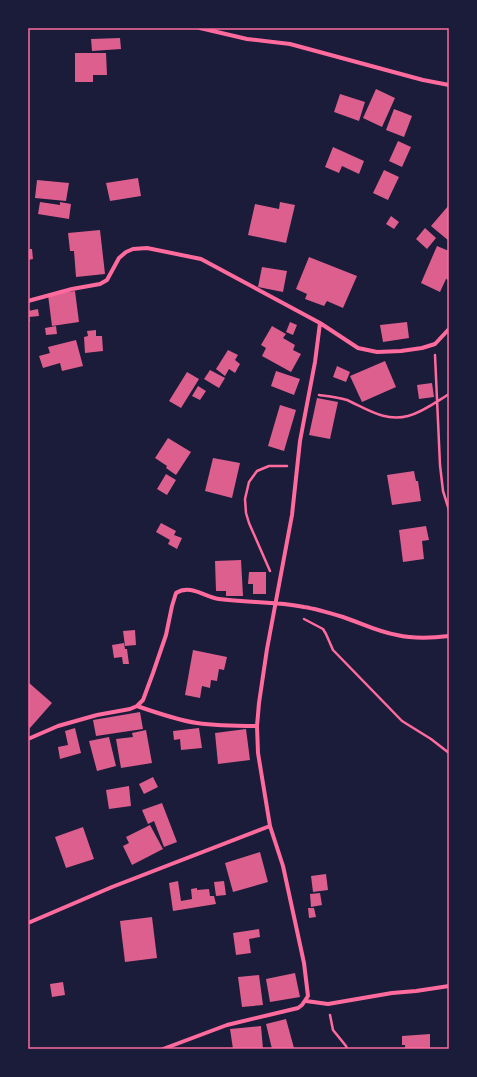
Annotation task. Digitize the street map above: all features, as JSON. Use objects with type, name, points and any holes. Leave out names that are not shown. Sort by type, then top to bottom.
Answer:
[{"type":"street","points":[[200,28],[247,39],[290,44],[423,80],[449,85]]},
{"type":"street","points":[[28,301],[72,289],[100,284],[107,280],[120,258],[126,252],[133,249],[147,248],[201,259],[320,323],[358,348],[377,352],[401,351],[435,344],[449,329]]},
{"type":"street","points":[[163,1049],[227,1025],[298,1008],[306,1002],[308,996],[304,963],[283,866],[270,826],[258,752],[257,726],[258,703],[292,515],[300,441],[320,323]]},
{"type":"street","points":[[28,739],[64,725],[97,715],[137,706],[142,700],[153,673],[166,635],[176,593],[182,590],[189,589],[223,600],[276,602],[295,606],[336,615],[398,636],[449,636]]},
{"type":"street","points":[[137,706],[160,714],[198,723],[257,726]]},
{"type":"street","points":[[28,923],[112,887],[270,826]]},
{"type":"street","points":[[306,1002],[328,1004],[392,993],[416,992],[449,986]]},
{"type":"path","points":[[435,344],[440,471],[443,491],[447,508],[449,510]]},
{"type":"path","points":[[309,393],[345,400],[376,415],[391,418],[407,416],[421,411],[449,394]]},
{"type":"path","points":[[278,588],[249,523],[246,514],[245,498],[249,482],[257,471],[269,466],[297,467]]},
{"type":"path","points":[[295,606],[304,619],[326,634],[333,650],[402,720],[449,753]]},
{"type":"path","points":[[328,1004],[333,1030],[346,1046],[346,1049]]},
{"type":"building","points":[[120,38],[121,49],[92,51],[91,39]]},
{"type":"building","points":[[75,53],[106,53],[107,75],[93,75],[93,82],[75,82]]},
{"type":"building","points":[[376,89],[395,98],[382,127],[363,118]]},
{"type":"building","points":[[340,94],[365,102],[359,121],[334,112]]},
{"type":"building","points":[[394,109],[412,116],[404,137],[386,130]]},
{"type":"building","points":[[398,141],[411,147],[402,167],[389,161]]},
{"type":"building","points":[[333,147],[364,161],[359,174],[342,166],[339,173],[325,167]]},
{"type":"building","points":[[384,170],[399,177],[388,200],[373,193]]},
{"type":"building","points":[[138,178],[141,196],[110,201],[106,183]]},
{"type":"building","points":[[37,180],[69,183],[66,201],[35,198]]},
{"type":"building","points":[[40,202],[60,205],[60,202],[71,204],[69,219],[38,214]]},
{"type":"building","points":[[280,202],[295,205],[286,243],[248,235],[255,204],[279,209]]},
{"type":"building","points":[[449,205],[449,241],[431,226]]},
{"type":"building","points":[[391,216],[399,222],[394,229],[386,224]]},
{"type":"building","points":[[425,228],[436,238],[427,249],[416,239]]},
{"type":"building","points":[[100,230],[105,274],[76,277],[74,251],[70,251],[68,233]]},
{"type":"building","points":[[437,246],[449,251],[449,280],[446,279],[440,292],[421,283]]},
{"type":"building","points":[[28,249],[32,249],[33,259],[28,260]]},
{"type":"building","points":[[309,257],[357,276],[343,308],[327,301],[324,306],[305,299],[307,294],[296,289]]},
{"type":"building","points":[[262,267],[287,271],[283,292],[258,287]]},
{"type":"building","points":[[75,291],[79,322],[52,326],[48,295]]},
{"type":"building","points":[[38,309],[39,316],[29,317],[30,321],[28,322],[28,311]]},
{"type":"building","points":[[290,322],[297,325],[293,335],[286,332]]},
{"type":"building","points":[[407,322],[409,338],[383,342],[380,325]]},
{"type":"building","points":[[56,326],[57,334],[46,335],[45,328]]},
{"type":"building","points":[[272,326],[286,334],[283,338],[295,345],[293,350],[301,354],[291,372],[262,356],[266,348],[261,345]]},
{"type":"building","points":[[96,330],[96,336],[102,336],[103,351],[85,353],[84,337],[88,336],[87,331]]},
{"type":"building","points":[[76,340],[83,366],[62,371],[60,363],[43,368],[39,356],[50,353],[48,347]]},
{"type":"building","points":[[228,350],[238,355],[235,360],[240,364],[235,373],[229,369],[225,376],[216,369]]},
{"type":"building","points":[[385,361],[396,387],[362,402],[350,376]]},
{"type":"building","points":[[337,366],[350,372],[346,382],[333,377]]},
{"type":"building","points":[[210,370],[225,378],[219,388],[204,379]]},
{"type":"building","points":[[276,371],[300,379],[294,395],[271,386]]},
{"type":"building","points":[[187,372],[199,379],[181,408],[169,401]]},
{"type":"building","points":[[432,383],[434,397],[419,399],[417,385]]},
{"type":"building","points":[[198,386],[206,391],[200,400],[192,396]]},
{"type":"building","points":[[317,398],[338,402],[330,439],[309,435]]},
{"type":"building","points":[[280,405],[296,410],[284,451],[268,446]]},
{"type":"building","points":[[168,438],[191,452],[176,475],[166,468],[167,466],[155,458]]},
{"type":"building","points":[[213,458],[240,463],[232,498],[205,491]]},
{"type":"building","points":[[414,471],[416,481],[418,481],[421,501],[392,505],[387,475]]},
{"type":"building","points":[[166,474],[176,480],[167,495],[157,489]]},
{"type":"building","points":[[161,523],[176,531],[174,535],[182,538],[177,549],[168,544],[170,540],[156,532]]},
{"type":"building","points":[[426,526],[429,540],[422,541],[424,559],[403,562],[399,530]]},
{"type":"building","points":[[241,560],[243,596],[226,596],[226,591],[216,591],[215,561]]},
{"type":"building","points":[[249,572],[266,572],[266,594],[253,594],[253,584],[248,584]]},
{"type":"building","points":[[135,630],[136,645],[125,646],[123,631]]},
{"type":"building","points":[[124,643],[125,649],[127,649],[129,664],[123,664],[122,657],[114,658],[112,645]]},
{"type":"building","points":[[193,650],[227,657],[224,670],[219,669],[217,681],[211,680],[210,688],[202,686],[200,698],[185,695]]},
{"type":"building","points":[[28,682],[52,703],[30,728],[28,726]]},
{"type":"building","points":[[140,712],[143,729],[96,736],[93,720]]},
{"type":"building","points":[[75,728],[81,753],[60,759],[58,747],[68,745],[65,731]]},
{"type":"building","points":[[199,728],[202,748],[181,750],[180,739],[174,740],[173,731]]},
{"type":"building","points":[[246,729],[250,760],[218,764],[215,733]]},
{"type":"building","points":[[146,730],[152,763],[121,768],[116,739],[133,737],[132,733]]},
{"type":"building","points":[[109,737],[116,766],[97,771],[89,741]]},
{"type":"building","points":[[153,777],[158,787],[144,794],[139,784]]},
{"type":"building","points":[[129,786],[131,806],[109,809],[106,790]]},
{"type":"building","points":[[162,803],[177,842],[164,847],[154,821],[148,824],[142,810]]},
{"type":"building","points":[[150,825],[163,849],[132,865],[123,846],[129,843],[126,837]]},
{"type":"building","points":[[83,827],[94,859],[66,868],[55,837]]},
{"type":"building","points":[[260,852],[268,882],[233,892],[225,863]]},
{"type":"building","points":[[326,874],[328,890],[313,892],[311,876]]},
{"type":"building","points":[[178,881],[181,901],[192,899],[191,889],[209,889],[210,896],[214,896],[216,904],[173,911],[169,883]]},
{"type":"building","points":[[224,881],[226,895],[216,896],[214,882]]},
{"type":"building","points":[[320,893],[322,905],[311,907],[310,894]]},
{"type":"building","points":[[308,908],[314,908],[316,917],[309,918]]},
{"type":"building","points":[[152,917],[157,958],[125,962],[120,921]]},
{"type":"building","points":[[259,929],[260,937],[249,939],[251,953],[236,955],[233,933]]},
{"type":"building","points":[[295,973],[300,997],[270,1002],[266,979]]},
{"type":"building","points":[[259,975],[263,1005],[242,1007],[238,977]]},
{"type":"building","points":[[63,982],[65,995],[52,997],[50,984]]},
{"type":"building","points":[[286,1019],[294,1048],[272,1049],[266,1024]]},
{"type":"building","points":[[261,1026],[263,1049],[233,1049],[230,1029]]},
{"type":"building","points":[[430,1034],[430,1049],[405,1049],[405,1045],[402,1045],[402,1036]]}]
